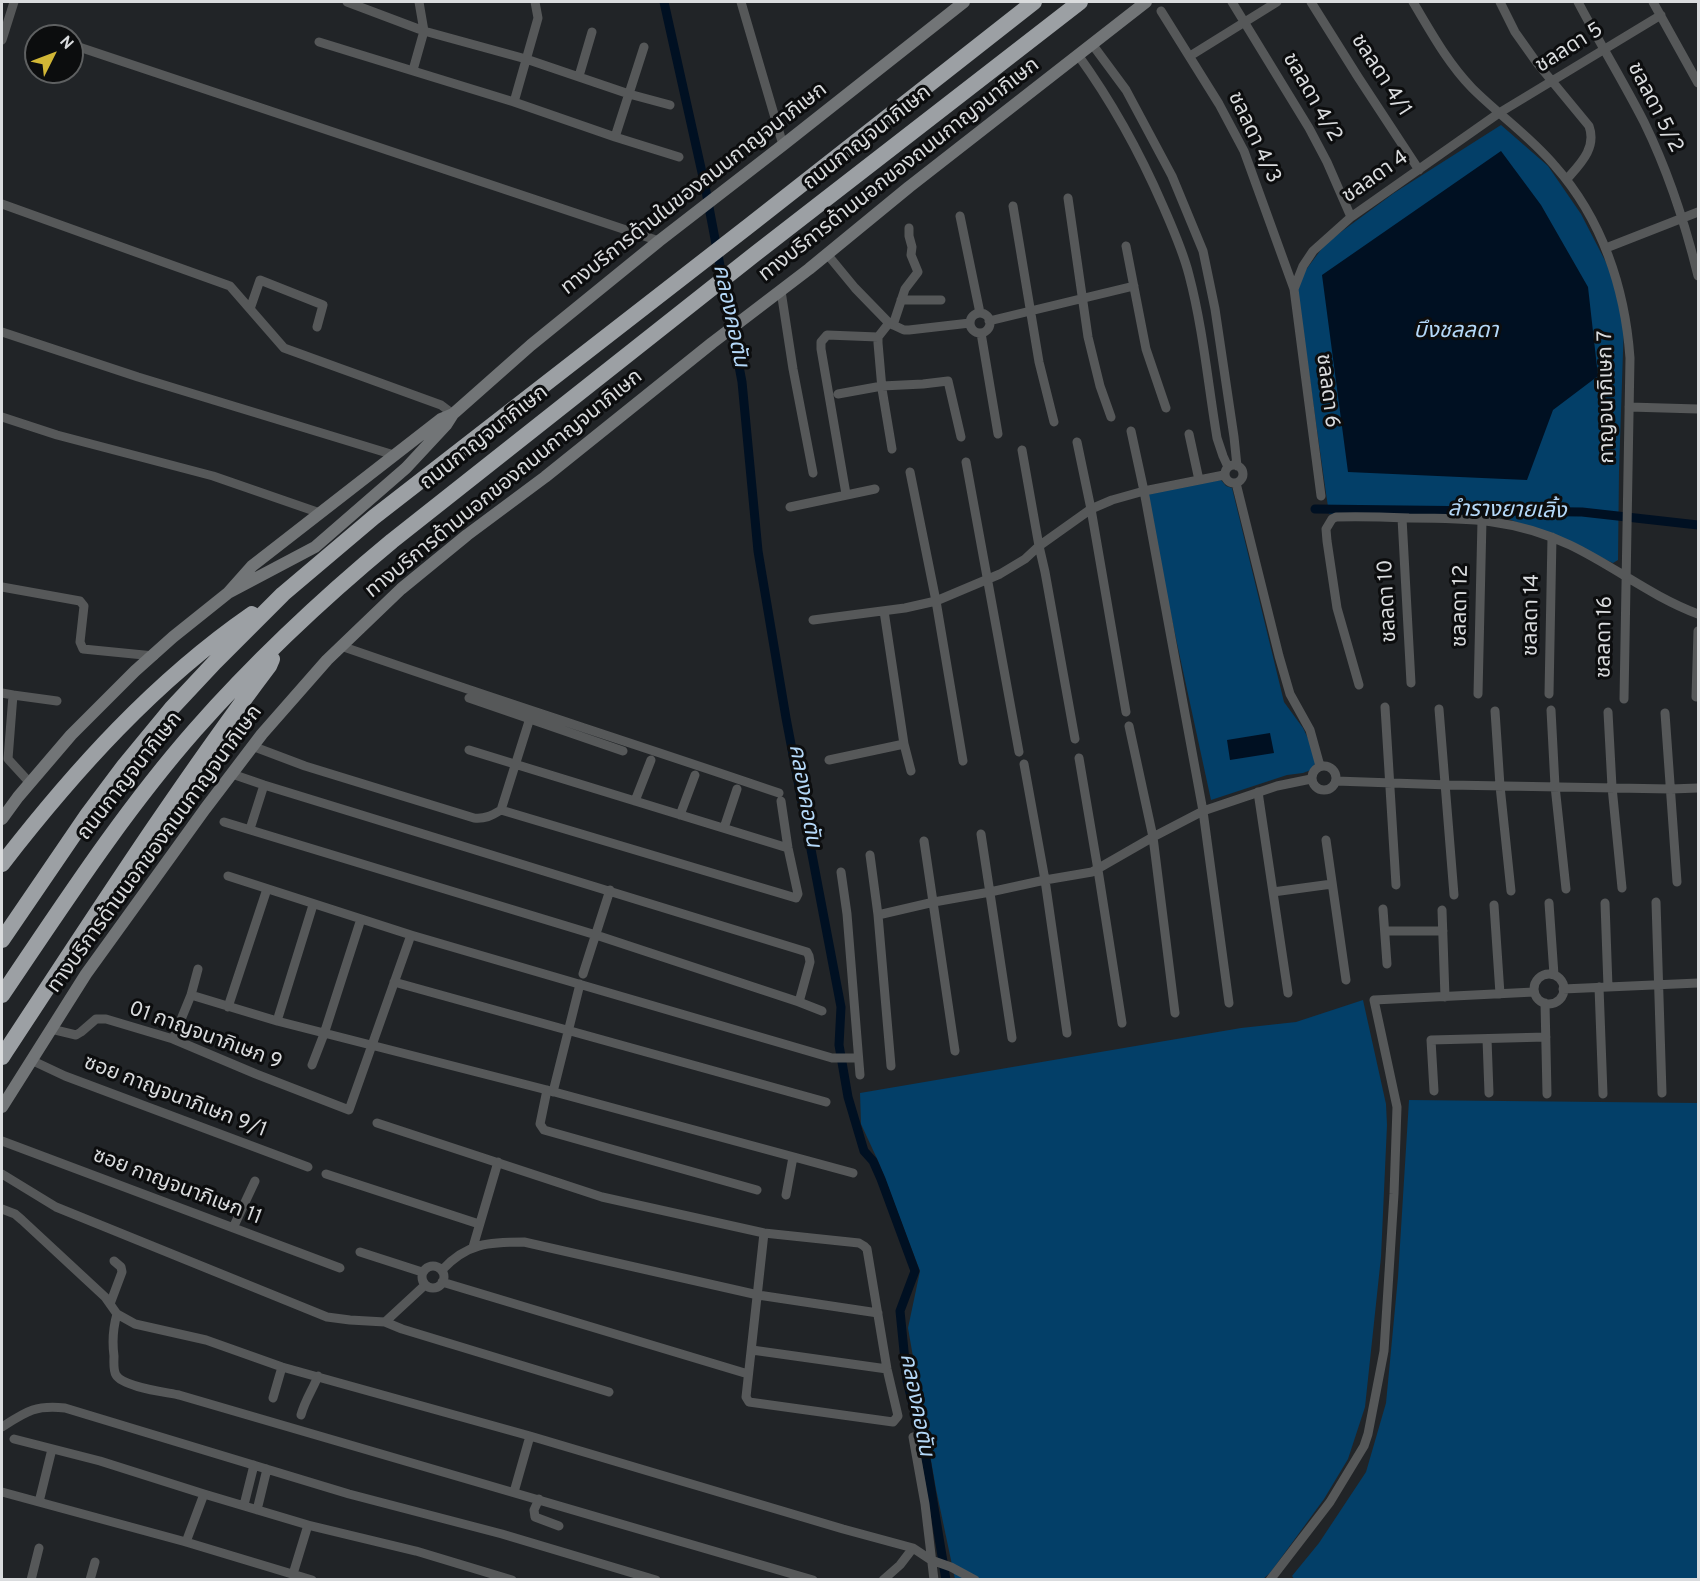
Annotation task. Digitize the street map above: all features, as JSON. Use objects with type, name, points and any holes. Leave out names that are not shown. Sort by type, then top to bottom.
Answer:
[{"type":"highway","name":"ถนนกาญจนาภิเษก","points":[[2,940],[88,814],[124,766],[171,709],[283,594],[374,517],[1034,2]]},
{"type":"highway","name":"ถนนกาญจนาภิเษก","points":[[2,995],[100,852],[148,787],[208,716],[278,644],[346,580],[392,541],[755,254],[1080,2]]},
{"type":"highway","points":[[2,864],[34,822],[99,749],[162,685],[229,629],[283,594]]},
{"type":"highway","points":[[2,1057],[170,804],[269,666],[278,644]]},
{"type":"main road","name":"ทางบริการด้านในของถนนกาญจนาภิเษก","points":[[228,593],[315,547],[406,468],[446,425],[453,414],[531,345],[659,241],[964,2]]},
{"type":"main road","name":"ทางบริการด้านนอกของถนนกาญจนาภิเษก","points":[[2,1107],[30,1060],[100,955],[252,746],[341,646],[401,589],[467,535],[545,477],[909,187],[1146,2]]},
{"type":"main road","name":"ทางบริการด้านในของถนนกาญจนาภิเษก","points":[[2,819],[7,802],[30,783],[71,735],[135,671],[228,593],[252,566],[301,526],[441,419],[453,414]]},
{"type":"main road","points":[[301,526],[294,543],[299,549],[315,547]]},
{"type":"street","points":[[2,40],[14,2]]},
{"type":"street","points":[[347,2],[424,31],[526,59],[628,94],[670,105]]},
{"type":"street","points":[[413,70],[424,31],[419,2]]},
{"type":"street","points":[[514,102],[538,18],[535,2]]},
{"type":"street","points":[[741,2],[783,145]]},
{"type":"street","name":"ชลลดา 4/2","points":[[1232,2],[1309,128],[1351,217]]},
{"type":"street","points":[[1190,56],[1276,2]]},
{"type":"street","name":"ชลลดา 4/1","points":[[1311,2],[1419,170]]},
{"type":"street","name":"กาญจนาภิเษก 7","points":[[1413,2],[1432,36],[1472,87],[1540,150],[1567,179],[1579,196],[1606,248],[1618,286],[1627,329],[1630,358],[1625,575]]},
{"type":"street","points":[[1500,2],[1515,32],[1552,82],[1589,126],[1592,135],[1587,153],[1567,179]]},
{"type":"street","name":"ชลลดา 5/2","points":[[1578,2],[1644,123],[1668,177],[1683,218],[1698,276]]},
{"type":"street","points":[[1653,2],[1698,83]]},
{"type":"street","name":"ชลลดา 4/3","points":[[1161,11],[1219,104],[1244,151],[1294,289]]},
{"type":"street","name":"ชลลดา 5","points":[[1499,113],[1661,15]]},
{"type":"street","points":[[579,76],[592,32]]},
{"type":"street","points":[[319,42],[514,102],[679,157]]},
{"type":"street","points":[[813,620],[884,611],[936,601],[988,580],[1025,559],[1039,546],[1091,509],[1112,500],[1198,480],[1230,469],[1242,470],[1243,477],[1236,483],[1228,482],[1230,469],[1234,437],[1215,309],[1203,252],[1172,176],[1126,90],[1092,44]]},
{"type":"street","points":[[615,137],[644,47]]},
{"type":"street","points":[[84,49],[659,241]]},
{"type":"street","points":[[1078,55],[1109,100],[1138,153],[1179,243],[1196,304],[1217,438],[1222,456],[1230,469]]},
{"type":"street","name":"ชลลดา 4","points":[[1294,289],[1303,266],[1313,250],[1351,217],[1499,113]]},
{"type":"street","points":[[1068,198],[1091,355],[1111,417]]},
{"type":"street","points":[[2,204],[230,286],[284,348],[441,405],[453,414]]},
{"type":"street","points":[[1013,206],[1039,362],[1054,423]]},
{"type":"street","points":[[1606,248],[1698,212]]},
{"type":"street","points":[[960,216],[980,313],[989,321],[989,328],[981,333]]},
{"type":"street","points":[[846,494],[821,342],[827,335],[878,337],[891,325],[905,289],[918,272],[911,255],[909,228]]},
{"type":"street","points":[[1126,246],[1146,349],[1166,408]]},
{"type":"street","points":[[826,254],[891,325],[909,330],[970,323]]},
{"type":"street","points":[[1284,262],[1303,266]]},
{"type":"street","points":[[250,309],[260,280],[323,305],[317,327]]},
{"type":"street","points":[[989,321],[1134,286]]},
{"type":"street","name":"ชลลดา 6","points":[[1294,289],[1321,496]]},
{"type":"street","points":[[781,291],[813,473]]},
{"type":"street","points":[[902,300],[941,300]]},
{"type":"street","points":[[970,323],[973,316],[980,313]]},
{"type":"street","points":[[970,323],[974,330],[981,333]]},
{"type":"street","points":[[2,332],[138,377],[394,455]]},
{"type":"street","points":[[981,333],[998,434]]},
{"type":"street","points":[[878,337],[882,386],[892,449]]},
{"type":"street","points":[[838,394],[882,386],[948,381],[961,437]]},
{"type":"street","points":[[1629,407],[1698,409]]},
{"type":"street","points":[[2,417],[57,435],[213,476],[320,513]]},
{"type":"street","points":[[1131,431],[1203,811],[1229,1003]]},
{"type":"street","points":[[1189,434],[1198,480]]},
{"type":"street","points":[[1077,442],[1091,509],[1126,712]]},
{"type":"street","points":[[1022,450],[1075,739]]},
{"type":"street","points":[[966,462],[1019,752]]},
{"type":"street","points":[[910,472],[936,601],[963,761]]},
{"type":"street","points":[[1236,483],[1278,656],[1290,694],[1310,730],[1320,766]]},
{"type":"street","points":[[790,507],[875,489]]},
{"type":"street","points":[[1359,685],[1337,608],[1327,541],[1326,529],[1332,519],[1336,518],[1364,516],[1482,520],[1520,527],[1552,537],[1599,560],[1673,603],[1698,614]]},
{"type":"street","name":"ชลลดา 10","points":[[1402,518],[1411,682]]},
{"type":"street","name":"ชลลดา 12","points":[[1478,694],[1482,520]]},
{"type":"street","name":"ชลลดา 14","points":[[1549,694],[1552,537]]},
{"type":"street","name":"ชลลดา 16","points":[[1624,699],[1625,575]]},
{"type":"street","points":[[2,587],[80,601],[84,606],[80,642],[83,649],[154,656]]},
{"type":"street","points":[[884,611],[904,744],[911,771]]},
{"type":"street","points":[[1696,697],[1698,631]]},
{"type":"street","points":[[341,646],[780,797],[798,894],[796,898],[501,810]]},
{"type":"street","points":[[2,693],[57,701]]},
{"type":"street","points":[[14,694],[8,759],[30,783]]},
{"type":"street","points":[[469,698],[623,751]]},
{"type":"street","points":[[1385,707],[1396,885]]},
{"type":"street","points":[[1439,709],[1454,895]]},
{"type":"street","points":[[1551,710],[1555,786],[1566,889]]},
{"type":"street","points":[[1495,711],[1511,891]]},
{"type":"street","points":[[1608,712],[1612,787],[1622,888]]},
{"type":"street","points":[[1665,713],[1677,882]]},
{"type":"street","points":[[252,746],[305,766],[474,818],[483,818],[490,817],[501,810],[530,718]]},
{"type":"street","points":[[1129,726],[1154,837],[1175,1013]]},
{"type":"street","points":[[829,760],[904,744]]},
{"type":"street","points":[[469,750],[788,848]]},
{"type":"street","points":[[1079,758],[1122,1023]]},
{"type":"street","points":[[635,801],[651,760]]},
{"type":"street","points":[[1024,764],[1068,1033]]},
{"type":"street","points":[[1320,766],[1332,769],[1335,774],[1333,786],[1324,790],[1314,786],[1311,779],[1313,772],[1320,766]]},
{"type":"street","points":[[232,774],[807,952],[810,962],[799,1002]]},
{"type":"street","points":[[680,814],[695,774]]},
{"type":"street","points":[[878,915],[1092,872],[1203,811],[1277,786],[1311,779]]},
{"type":"street","points":[[1335,781],[1444,785],[1698,788]]},
{"type":"street","points":[[250,829],[264,785]]},
{"type":"street","points":[[724,828],[737,789]]},
{"type":"street","points":[[1258,792],[1288,993]]},
{"type":"street","points":[[224,822],[596,935],[822,1011]]},
{"type":"street","points":[[981,834],[1012,1038]]},
{"type":"street","points":[[1326,840],[1346,980]]},
{"type":"street","points":[[924,841],[956,1051]]},
{"type":"street","points":[[870,855],[878,915],[891,1066]]},
{"type":"street","points":[[841,872],[850,944],[860,1075]]},
{"type":"street","points":[[228,876],[411,935],[832,1058],[857,1058]]},
{"type":"street","points":[[1274,892],[1332,884]]},
{"type":"street","points":[[228,1007],[267,889]]},
{"type":"street","points":[[583,974],[610,890]]},
{"type":"street","points":[[1656,902],[1662,1093]]},
{"type":"street","points":[[1549,903],[1554,975]]},
{"type":"street","points":[[1603,1094],[1605,903]]},
{"type":"street","points":[[277,1021],[313,904]]},
{"type":"street","points":[[1494,905],[1500,994]]},
{"type":"street","points":[[1383,909],[1387,964]]},
{"type":"street","points":[[1442,910],[1445,997]]},
{"type":"street","points":[[312,1065],[360,919]]},
{"type":"street","points":[[1385,931],[1443,931]]},
{"type":"street","points":[[372,1046],[411,935]]},
{"type":"street","points":[[173,1039],[191,995],[198,969]]},
{"type":"street","points":[[1549,974],[1554,975],[1561,982],[1563,989],[1562,996],[1555,1003],[1545,1003],[1537,999],[1534,985],[1540,977],[1549,974]]},
{"type":"street","points":[[394,982],[826,1102]]},
{"type":"street","points":[[1563,989],[1698,983]]},
{"type":"street","points":[[580,984],[569,1031],[540,1125],[544,1130],[757,1190]]},
{"type":"street","points":[[1270,1580],[1330,1502],[1364,1446],[1384,1355],[1397,1107],[1374,1000],[1534,992]]},
{"type":"street","points":[[191,995],[324,1034],[550,1091],[853,1173]]},
{"type":"street","points":[[1545,1003],[1547,1094]]},
{"type":"street","name":"01 กาญจนาภิเษก 9","points":[[51,1029],[76,1035],[96,1019],[106,1019],[173,1039],[349,1110],[372,1046]]},
{"type":"street","points":[[1434,1091],[1431,1040],[1546,1037]]},
{"type":"street","points":[[1486,1039],[1489,1093]]},
{"type":"street","name":"ซอย กาญจนาภิเษก 9/1","points":[[30,1060],[104,1091],[308,1167]]},
{"type":"street","points":[[377,1123],[602,1197],[764,1233],[859,1243],[867,1249],[887,1369],[898,1416],[893,1422],[749,1402],[746,1397],[748,1374],[764,1233]]},
{"type":"street","name":"ซอย กาญจนาภิเษก 11","points":[[2,1141],[340,1268]]},
{"type":"street","points":[[786,1195],[793,1157]]},
{"type":"street","points":[[473,1247],[498,1162]]},
{"type":"street","points":[[2,1174],[56,1207],[327,1317],[386,1322],[402,1329],[609,1392]]},
{"type":"street","points":[[326,1174],[479,1224]]},
{"type":"street","points":[[233,1228],[255,1180]]},
{"type":"street","points":[[2,1209],[15,1214],[22,1220],[99,1292],[117,1314],[135,1324],[206,1340],[282,1367],[530,1436],[913,1548],[975,1580]]},
{"type":"street","points":[[442,1270],[454,1257],[473,1247],[498,1242],[524,1242],[758,1295],[878,1313]]},
{"type":"street","points":[[360,1252],[422,1272]]},
{"type":"street","points":[[110,1304],[122,1272],[121,1267],[114,1261]]},
{"type":"street","points":[[438,1266],[444,1276],[438,1287],[431,1288],[425,1285],[421,1277],[422,1272],[426,1267],[438,1266]]},
{"type":"street","points":[[442,1282],[748,1374]]},
{"type":"street","points":[[386,1322],[425,1285]]},
{"type":"street","points":[[117,1314],[112,1332],[113,1350],[115,1372],[117,1377],[123,1381],[179,1395],[813,1580]]},
{"type":"street","points":[[752,1350],[887,1369]]},
{"type":"street","points":[[273,1398],[282,1367]]},
{"type":"street","points":[[301,1415],[318,1376]]},
{"type":"street","points":[[2,1426],[36,1409],[47,1406],[65,1408],[349,1494],[502,1534],[656,1580]]},
{"type":"street","points":[[514,1492],[530,1436]]},
{"type":"street","points":[[913,1437],[935,1561],[934,1580]]},
{"type":"street","points":[[14,1439],[100,1461],[308,1525],[416,1551],[512,1580]]},
{"type":"street","points":[[39,1502],[52,1449]]},
{"type":"street","points":[[244,1505],[254,1465]]},
{"type":"street","points":[[257,1510],[267,1469]]},
{"type":"street","points":[[2,1492],[186,1542],[312,1580]]},
{"type":"street","points":[[186,1542],[204,1494]]},
{"type":"street","points":[[539,1499],[534,1510],[535,1517],[559,1526]]},
{"type":"street","points":[[293,1574],[308,1525]]},
{"type":"street","points":[[31,1580],[39,1548]]},
{"type":"street","points":[[883,1580],[900,1565],[913,1548]]},
{"type":"street","points":[[90,1580],[95,1562]]},
{"type":"shaded area","name":"บึงชลลดา","points":[[1501,125],[1548,166],[1581,214],[1613,276],[1624,322],[1618,560],[1613,563],[1506,518],[1444,510],[1329,514],[1296,283],[1326,243],[1394,193]]},
{"type":"shaded area","points":[[1221,480],[1226,486],[1232,488],[1284,702],[1303,728],[1318,759],[1311,770],[1287,775],[1211,800],[1144,491]]},
{"type":"shaded area","points":[[1363,1000],[1386,1104],[1381,1257],[1365,1407],[1348,1459],[1324,1499],[1270,1573],[1263,1579],[955,1579],[936,1489],[908,1328],[920,1271],[879,1163],[861,1124],[860,1093],[1241,1028],[1296,1022]]},
{"type":"shaded area","points":[[1409,1100],[1698,1103],[1698,1579],[1295,1580],[1292,1576],[1319,1543],[1366,1472],[1386,1403],[1398,1277]]},
{"type":"water","name":"บึงชลลดา","points":[[1501,151],[1541,205],[1588,287],[1598,376],[1553,410],[1527,480],[1348,472],[1322,275]]},
{"type":"water","points":[[1270,733],[1274,753],[1230,760],[1227,740]]},
{"type":"waterway","name":"คลองคอตัน","points":[[664,2],[705,186],[742,382],[758,551],[786,718],[841,1007],[839,1045],[848,1097],[864,1151],[873,1161],[881,1179],[915,1271],[900,1311],[907,1381],[925,1453],[946,1580]]},
{"type":"waterway","name":"ลำรางยายเลิ้ง","points":[[1315,509],[1582,512],[1698,525]]}]
